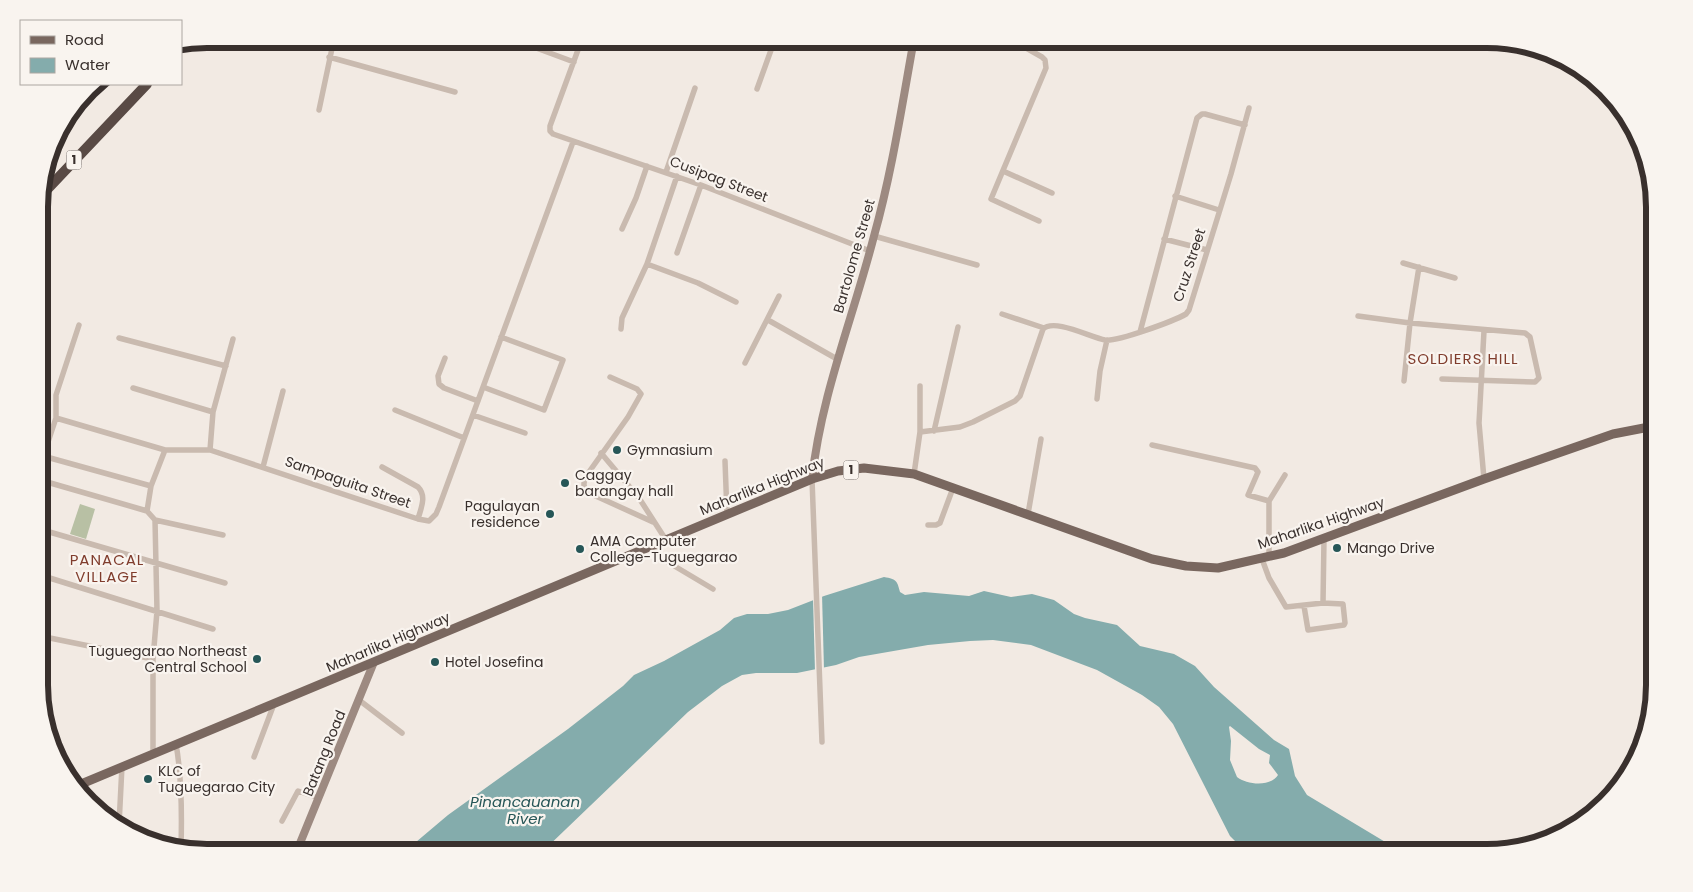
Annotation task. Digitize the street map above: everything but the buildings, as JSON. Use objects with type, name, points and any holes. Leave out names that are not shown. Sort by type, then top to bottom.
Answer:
[{"type":"highway","name":"1","points":[[49,187],[146,85]]},
{"type":"main road","name":"Maharlika Highway","points":[[82,784],[374,662],[655,550],[666,540],[726,514],[812,479],[838,471],[864,468],[914,474],[1152,559],[1186,566],[1218,568],[1265,558],[1324,539],[1613,434],[1646,428]]},
{"type":"street","points":[[319,110],[332,48]]},
{"type":"street","points":[[536,48],[574,62],[579,48]]},
{"type":"street","points":[[757,89],[772,48]]},
{"type":"street","name":"Bartolome Street","points":[[812,479],[816,446],[837,359],[870,251],[888,181],[912,48]]},
{"type":"street","points":[[1026,48],[1042,57],[1045,60],[1046,68],[992,200],[1039,221]]},
{"type":"street","points":[[329,57],[454,92]]},
{"type":"street","name":"Cusipag Street","points":[[574,62],[550,126],[551,132],[557,136],[701,184],[870,251]]},
{"type":"street","points":[[666,172],[695,88]]},
{"type":"street","name":"Cruz Street","points":[[1002,314],[1044,328],[1055,325],[1107,340],[1140,332],[1186,314],[1189,310],[1250,108]]},
{"type":"street","points":[[1140,332],[1175,196],[1199,116],[1206,114],[1245,125]]},
{"type":"street","name":"Sampaguita Street","points":[[56,418],[165,450],[210,450],[429,521],[436,514],[574,142]]},
{"type":"street","points":[[622,229],[636,198],[647,166]]},
{"type":"street","points":[[1003,172],[1052,193]]},
{"type":"street","points":[[620,329],[624,312],[647,264],[678,176]]},
{"type":"street","points":[[51,177],[55,180]]},
{"type":"street","points":[[677,253],[701,184]]},
{"type":"street","points":[[1175,196],[1219,210]]},
{"type":"street","points":[[874,236],[976,265]]},
{"type":"street","points":[[1164,239],[1207,250]]},
{"type":"street","points":[[1403,263],[1455,278]]},
{"type":"street","points":[[647,264],[698,283],[736,302]]},
{"type":"street","points":[[1404,381],[1410,323],[1419,267]]},
{"type":"street","points":[[745,363],[779,296]]},
{"type":"street","points":[[1358,316],[1410,323],[1520,332],[1528,335],[1540,378],[1535,382],[1442,379]]},
{"type":"street","points":[[768,320],[837,359]]},
{"type":"street","points":[[48,441],[56,418],[56,395],[79,325]]},
{"type":"street","points":[[934,431],[958,326]]},
{"type":"street","points":[[920,432],[934,431],[973,422],[1015,401],[1025,386],[1044,328]]},
{"type":"street","points":[[1484,330],[1479,423],[1484,480]]},
{"type":"street","points":[[483,387],[544,410],[563,360],[501,337]]},
{"type":"street","points":[[119,338],[226,366]]},
{"type":"street","points":[[210,450],[213,412],[233,339]]},
{"type":"street","points":[[1097,399],[1100,371],[1107,340]]},
{"type":"street","points":[[445,358],[438,376],[439,384],[444,388],[478,401]]},
{"type":"street","points":[[610,377],[637,389],[641,394],[628,417],[601,453],[584,480],[584,488],[587,492],[653,522]]},
{"type":"street","points":[[914,474],[920,432],[920,386]]},
{"type":"street","points":[[133,388],[213,412]]},
{"type":"street","points":[[262,467],[283,391]]},
{"type":"street","points":[[395,410],[464,438]]},
{"type":"street","points":[[473,415],[525,433]]},
{"type":"street","points":[[1028,514],[1041,438]]},
{"type":"street","points":[[1152,445],[1255,468],[1258,472],[1248,495],[1269,501]]},
{"type":"street","points":[[147,511],[150,486],[165,450]]},
{"type":"street","points":[[601,453],[639,498],[666,540]]},
{"type":"street","points":[[48,457],[150,486]]},
{"type":"street","points":[[725,461],[726,514]]},
{"type":"street","points":[[382,468],[418,487],[422,492],[423,496],[418,519]]},
{"type":"street","points":[[1285,475],[1269,501],[1265,558],[1269,578],[1286,607],[1323,603],[1343,604],[1345,623],[1344,625],[1308,630],[1304,606]]},
{"type":"street","points":[[812,479],[822,742]]},
{"type":"street","points":[[48,482],[147,511],[155,520],[223,535]]},
{"type":"street","points":[[928,525],[936,525],[940,522],[953,488]]},
{"type":"street","points":[[152,754],[153,660],[156,611],[155,520]]},
{"type":"street","points":[[48,532],[225,583]]},
{"type":"street","points":[[1323,603],[1324,539]]},
{"type":"street","points":[[666,561],[713,588]]},
{"type":"street","points":[[48,578],[213,629]]},
{"type":"street","points":[[48,638],[153,660]]},
{"type":"street","name":"Batang Road","points":[[300,844],[374,662]]},
{"type":"street","points":[[359,700],[402,733]]},
{"type":"street","points":[[254,758],[274,704]]},
{"type":"street","points":[[176,744],[180,762],[181,842]]},
{"type":"street","points":[[119,819],[122,766]]},
{"type":"street","points":[[282,822],[298,791],[319,798]]},
{"type":"green space","points":[[80,504],[95,509],[86,539],[70,534]]},
{"type":"water","name":"Pinancauanan River","points":[[884,577],[896,581],[900,592],[905,595],[924,592],[969,596],[984,591],[1011,597],[1032,594],[1054,600],[1074,614],[1117,625],[1140,646],[1174,654],[1195,666],[1214,687],[1274,740],[1289,749],[1295,776],[1307,795],[1389,844],[1238,844],[1230,836],[1173,724],[1159,707],[1142,695],[1097,670],[1031,645],[993,640],[928,645],[859,657],[836,665],[797,673],[742,675],[722,686],[688,712],[550,844],[414,844],[448,815],[568,729],[623,686],[634,675],[664,661],[720,630],[734,618],[747,614],[768,614],[788,610],[824,596]],"holes":[[[1229,727],[1270,755],[1269,763],[1278,775],[1275,779],[1259,784],[1241,780],[1237,777],[1230,760],[1231,741]]]},
{"type":"pier","points":[[822,594],[824,670],[815,672],[813,598]]},
{"type":"place","name":"Gymnasium","points":[[617,450]]},
{"type":"place","name":"Caggay barangay hall","points":[[565,483]]},
{"type":"place","name":"Pagulayan residence","points":[[550,514]]},
{"type":"place","name":"Mango Drive","points":[[1337,548]]},
{"type":"place","name":"AMA Computer College-Tuguegarao","points":[[580,549]]},
{"type":"place","name":"Tuguegarao Northeast Central School","points":[[257,659]]},
{"type":"place","name":"Hotel Josefina","points":[[435,662]]},
{"type":"place","name":"KLC of Tuguegarao City","points":[[148,779]]},
{"type":"district","name":"SOLDIERS HILL","points":[[1463,359]]},
{"type":"district","name":"PANACAL VILLAGE","points":[[107,568]]}]
